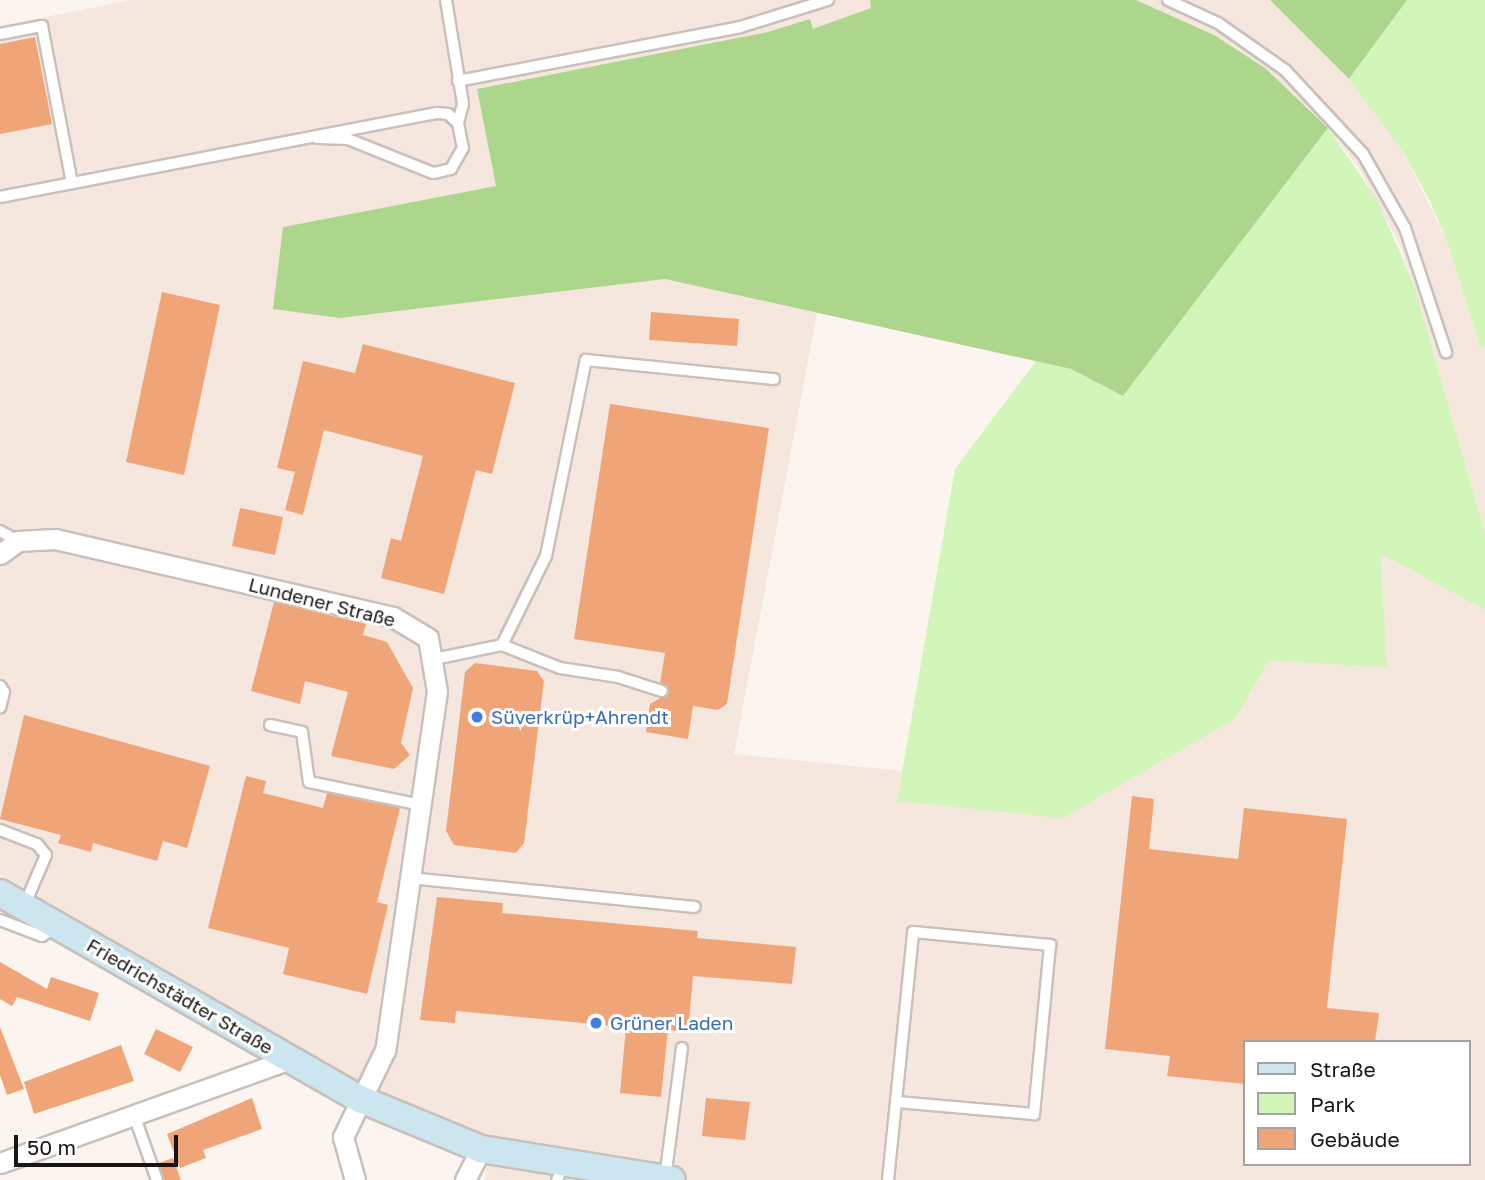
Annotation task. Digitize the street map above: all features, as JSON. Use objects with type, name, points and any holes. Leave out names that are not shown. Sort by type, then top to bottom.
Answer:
[{"type":"street","name":"Lundener Straße","points":[[18,541],[55,539],[393,617],[428,638],[435,659]]},
{"type":"street","points":[[0,554],[18,541]]},
{"type":"street","points":[[355,1180],[343,1137],[385,1050],[437,691],[435,659]]},
{"type":"street","name":"Friedrichstädter Straße","points":[[0,893],[360,1099],[481,1149],[561,1171],[672,1180]]},
{"type":"street","points":[[0,1163],[290,1059]]},
{"type":"street","points":[[465,1180],[481,1149]]},
{"type":"lane","points":[[317,138],[348,139],[433,173],[458,163],[463,148],[458,123],[463,104],[446,0]]},
{"type":"lane","points":[[458,81],[740,27],[828,0]]},
{"type":"lane","points":[[1168,0],[1218,23],[1285,70],[1363,154],[1405,228],[1446,352]]},
{"type":"lane","points":[[0,34],[42,26],[72,183]]},
{"type":"lane","points":[[0,197],[437,113],[448,114],[458,123]]},
{"type":"lane","points":[[502,645],[546,556],[586,360],[774,379]]},
{"type":"lane","points":[[0,531],[18,541]]},
{"type":"lane","points":[[435,659],[502,645],[560,668],[618,677],[662,691]]},
{"type":"lane","points":[[0,686],[4,692],[0,708]]},
{"type":"lane","points":[[270,725],[302,732],[309,782],[421,805]]},
{"type":"lane","points":[[0,830],[37,844],[46,855],[23,906]]},
{"type":"lane","points":[[410,878],[695,907]]},
{"type":"lane","points":[[0,920],[42,936],[56,925]]},
{"type":"lane","points":[[888,1180],[913,932],[1050,945],[1034,1115],[897,1102]]},
{"type":"lane","points":[[665,1179],[682,1048]]},
{"type":"lane","points":[[134,1115],[157,1180]]},
{"type":"shaded area","points":[[132,0],[870,0],[872,8],[813,30],[809,20],[768,32],[477,89],[496,186],[283,227],[340,318],[665,279],[817,313],[734,754],[902,771],[897,801],[1236,718],[1268,661],[1386,667],[1379,554],[1485,610],[1485,1180],[485,1180],[487,1137],[416,1110],[334,1068],[0,874],[0,26]]},
{"type":"shaded area","points":[[1136,0],[1270,0],[1349,79],[1403,152],[1448,243],[1480,346],[1485,346],[1485,533],[1414,285],[1399,243],[1359,168],[1328,128],[1265,68],[1214,35]]},
{"type":"green space","points":[[870,0],[1136,0],[1214,35],[1265,68],[1328,128],[1123,396],[1071,369],[665,279],[340,318],[273,309],[283,227],[496,186],[477,89],[768,32],[810,19],[813,29],[871,8]]},
{"type":"green space","points":[[1270,0],[1407,0],[1349,79]]},
{"type":"green space","points":[[1407,0],[1485,0],[1485,346],[1480,347],[1448,243],[1430,201],[1403,152],[1349,79]]},
{"type":"green space","points":[[1328,128],[1377,200],[1414,285],[1485,533],[1485,610],[1380,554],[1387,667],[1268,661],[1236,718],[1063,818],[897,801],[955,469],[1036,361],[1071,369],[1123,396]]},
{"type":"building","points":[[35,37],[52,124],[0,134],[0,44]]},
{"type":"building","points":[[162,292],[220,305],[184,475],[126,462]]},
{"type":"building","points":[[651,312],[739,319],[737,346],[649,340]]},
{"type":"building","points":[[363,344],[515,383],[492,474],[476,470],[444,594],[381,578],[391,538],[401,541],[423,456],[324,430],[303,515],[285,510],[295,472],[277,468],[303,361],[355,373]]},
{"type":"building","points":[[610,404],[769,428],[727,704],[718,710],[693,706],[688,739],[646,732],[650,704],[669,693],[660,683],[665,653],[574,639]]},
{"type":"building","points":[[240,508],[283,517],[275,555],[232,546]]},
{"type":"building","points":[[274,602],[366,624],[363,635],[387,642],[413,688],[401,743],[410,755],[394,769],[331,756],[348,692],[305,681],[300,704],[251,691]]},
{"type":"building","points":[[475,663],[537,671],[544,681],[524,843],[516,853],[454,845],[446,831],[465,672]]},
{"type":"building","points":[[24,715],[210,766],[187,848],[163,841],[157,861],[93,843],[91,852],[58,843],[61,835],[0,819]]},
{"type":"building","points":[[246,776],[266,781],[263,793],[323,808],[327,793],[400,808],[377,902],[388,905],[367,994],[283,974],[289,948],[208,928]]},
{"type":"building","points":[[1132,796],[1154,799],[1149,849],[1238,859],[1244,808],[1347,819],[1327,1008],[1379,1013],[1375,1040],[1244,1040],[1244,1084],[1167,1076],[1170,1056],[1105,1049]]},
{"type":"building","points":[[437,897],[503,903],[502,913],[698,931],[697,938],[796,947],[792,984],[693,976],[688,1032],[668,1030],[661,1097],[620,1093],[626,1027],[456,1011],[455,1023],[420,1020]]},
{"type":"building","points":[[0,962],[47,989],[51,977],[99,993],[90,1021],[17,997],[12,1006],[0,999]]},
{"type":"building","points":[[0,1027],[24,1089],[7,1095],[0,1075]]},
{"type":"building","points":[[156,1029],[193,1047],[180,1072],[144,1054]]},
{"type":"building","points":[[121,1045],[134,1081],[34,1114],[24,1082]]},
{"type":"building","points":[[252,1098],[262,1129],[203,1150],[206,1158],[180,1168],[167,1134]]},
{"type":"building","points":[[706,1098],[750,1102],[745,1140],[702,1136]]},
{"type":"building","points":[[173,1158],[181,1180],[164,1180],[159,1163]]},
{"type":"place","name":"Süverkrüp+Ahrendt","points":[[477,717]]},
{"type":"place","name":"Grüner Laden","points":[[596,1023]]}]
